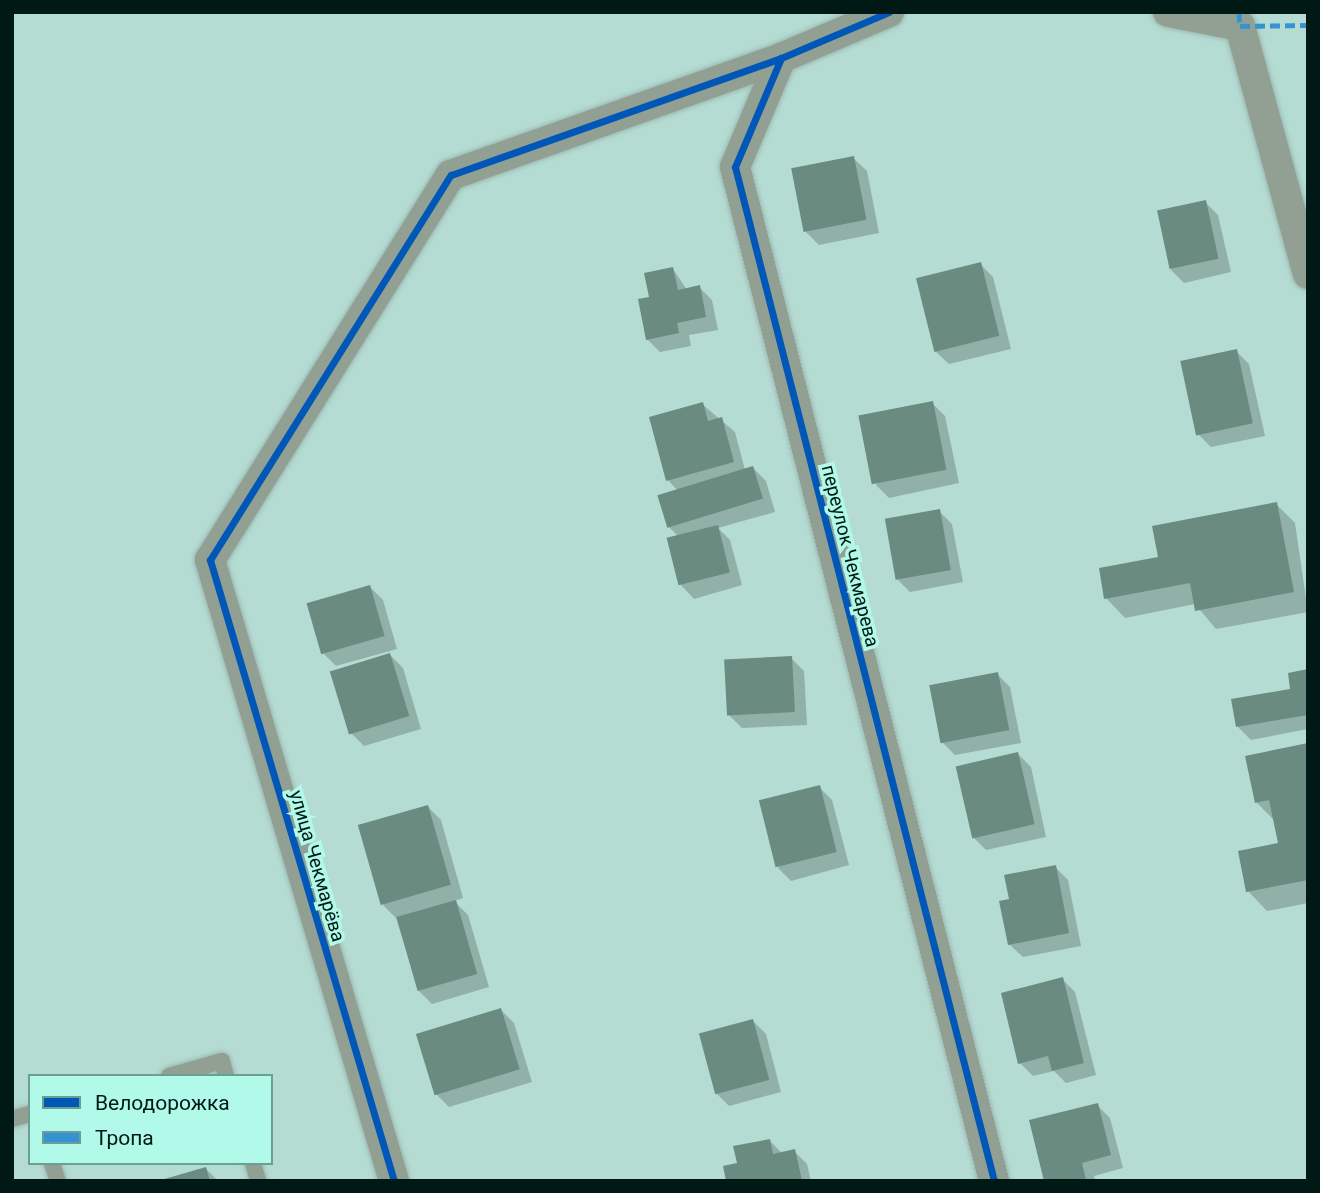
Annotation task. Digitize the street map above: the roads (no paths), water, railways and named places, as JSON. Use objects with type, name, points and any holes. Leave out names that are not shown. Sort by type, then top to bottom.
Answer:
[{"type":"street","points":[[781,58],[889,12]]},
{"type":"street","points":[[1168,12],[1240,26],[1308,274]]},
{"type":"street","name":"улица Чекмарёва","points":[[394,1181],[210,560],[451,175],[781,58]]},
{"type":"street","name":"переулок Чекмарева","points":[[781,58],[735,167],[994,1181]]},
{"type":"lane","points":[[176,1074],[222,1061],[225,1074]]}]
